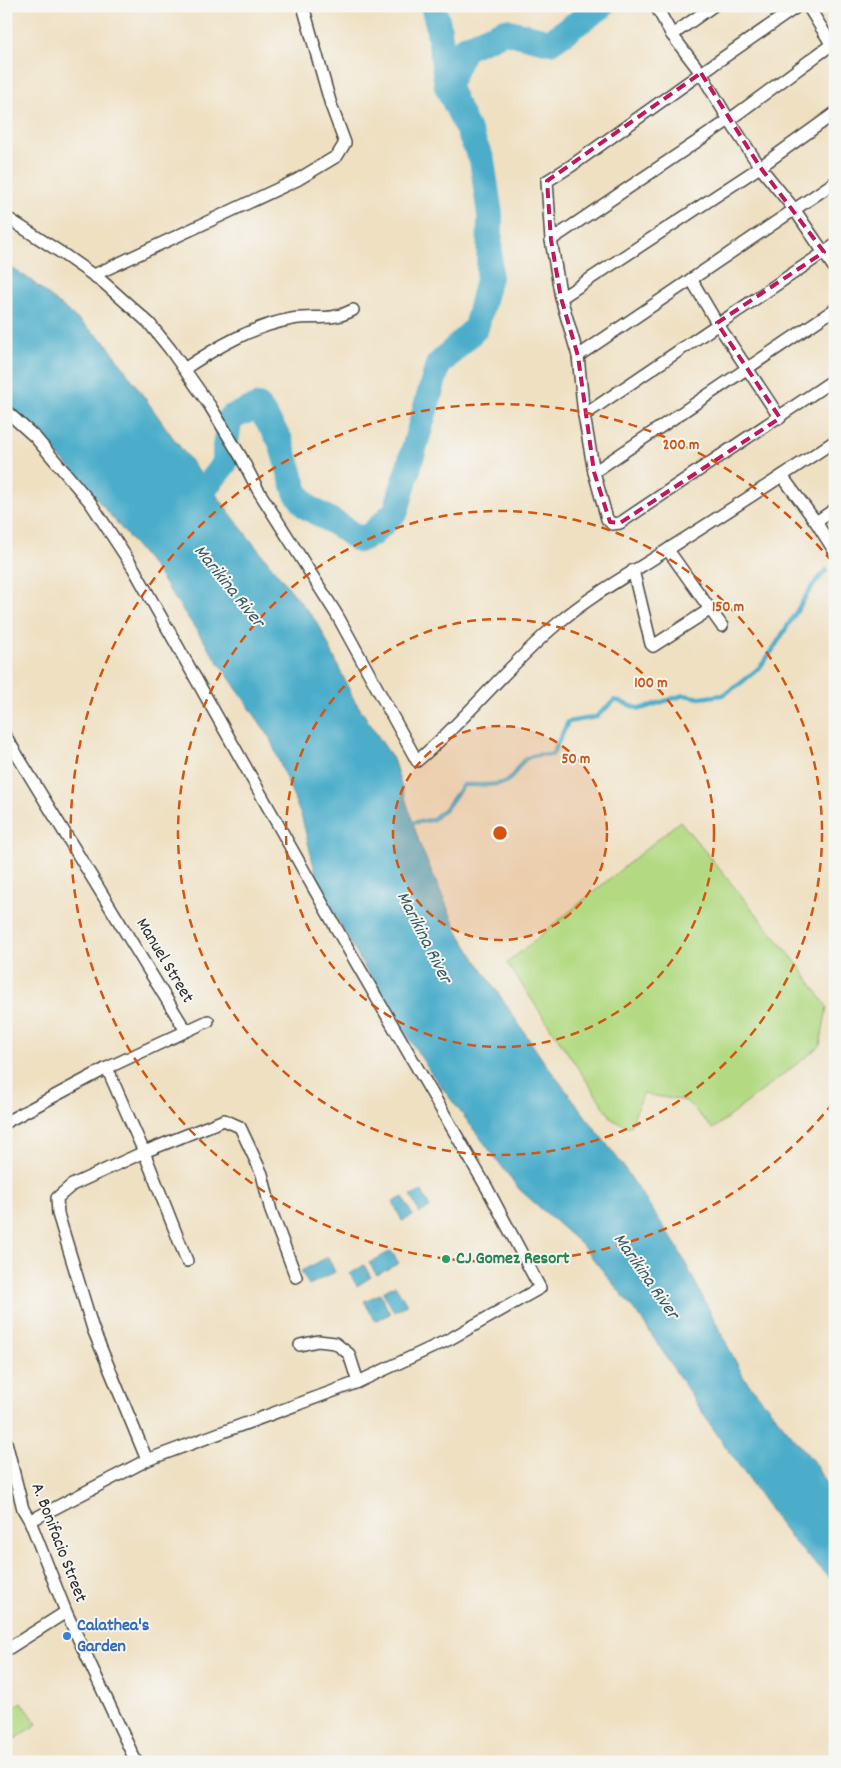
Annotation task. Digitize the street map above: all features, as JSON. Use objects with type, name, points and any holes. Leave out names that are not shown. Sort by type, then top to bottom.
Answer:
[{"type":"street","points":[[94,275],[296,180],[337,156],[345,143],[303,6]]},
{"type":"street","points":[[656,6],[672,35],[701,73],[760,167],[794,210],[835,269]]},
{"type":"street","points":[[672,35],[713,6]]},
{"type":"street","points":[[798,6],[547,181],[551,240],[561,298],[578,356],[584,414],[594,472],[607,519],[612,524],[618,524],[780,418],[835,379]]},
{"type":"street","points":[[551,240],[729,120],[834,45],[808,6]]},
{"type":"street","points":[[561,298],[760,167],[835,113]]},
{"type":"street","points":[[578,356],[835,182]]},
{"type":"street","points":[[6,217],[94,275],[125,299],[149,323],[184,369],[210,406],[241,457],[258,490],[337,615],[417,761],[463,719],[529,650],[557,624],[604,589],[668,550],[835,440]]},
{"type":"street","points":[[584,414],[835,245]]},
{"type":"street","points":[[691,279],[717,323],[780,418]]},
{"type":"street","points":[[594,472],[835,309]]},
{"type":"street","points":[[184,369],[205,355],[246,333],[293,319],[342,316],[353,310]]},
{"type":"street","points":[[6,411],[34,437],[90,502],[134,569],[339,933],[487,1188],[540,1288],[450,1339],[358,1382],[147,1460],[30,1521]]},
{"type":"street","points":[[782,476],[816,522],[835,552]]},
{"type":"street","points":[[816,522],[835,509]]},
{"type":"street","points":[[668,550],[722,626]]},
{"type":"street","points":[[633,570],[653,646],[709,610]]},
{"type":"street","name":"Manuel Street","points":[[6,738],[186,1031],[107,1068],[6,1122]]},
{"type":"street","points":[[186,1031],[208,1022]]},
{"type":"street","points":[[107,1068],[144,1152],[187,1261]]},
{"type":"street","points":[[147,1460],[93,1329],[58,1214],[57,1198],[72,1185],[144,1152],[224,1120],[240,1127],[262,1174],[271,1211],[296,1277]]},
{"type":"street","points":[[300,1345],[318,1341],[335,1343],[349,1354],[358,1382]]},
{"type":"street","name":"A. Bonifacio Street","points":[[6,1442],[23,1509],[30,1521],[66,1612],[136,1762]]},
{"type":"street","points":[[6,1650],[66,1612]]},
{"type":"highlighted area","points":[[701,73],[760,167],[824,252],[717,323],[780,418],[620,523],[610,522],[594,472],[578,356],[561,298],[551,240],[547,181]]},
{"type":"green space","points":[[680,821],[799,966],[827,1007],[820,1046],[713,1129],[686,1101],[643,1094],[630,1127],[613,1120],[507,963]]},
{"type":"green space","points":[[22,1702],[37,1724],[6,1745],[6,1713]]},
{"type":"water","name":"Marikina River","points":[[6,264],[29,279],[106,343],[171,435],[252,542],[319,625],[353,698],[393,759],[420,845],[459,934],[542,1059],[621,1163],[676,1245],[744,1378],[813,1461],[835,1499],[835,1584],[790,1538],[712,1427],[640,1317],[582,1245],[519,1189],[431,1073],[370,977],[319,887],[302,818],[269,736],[154,568],[74,471],[6,407]]},
{"type":"water","points":[[422,1191],[430,1208],[419,1213],[411,1196]]},
{"type":"water","points":[[403,1197],[413,1216],[402,1221],[393,1202]]},
{"type":"water","points":[[391,1251],[399,1263],[377,1275],[369,1263]]},
{"type":"water","points":[[328,1257],[335,1272],[309,1285],[301,1271]]},
{"type":"water","points":[[364,1265],[371,1277],[357,1286],[350,1274]]},
{"type":"water","points":[[395,1285],[407,1305],[394,1312],[383,1292]]},
{"type":"water","points":[[380,1294],[390,1314],[375,1321],[364,1301]]},
{"type":"waterway","points":[[182,508],[197,498],[225,463],[225,447],[230,418],[258,406],[280,440],[296,492],[307,507],[340,526],[359,540],[372,534],[396,511],[438,365],[476,328],[489,276],[490,215],[482,160],[447,86],[438,24],[433,6]]},
{"type":"waterway","points":[[447,86],[465,48],[505,31],[550,42],[602,6]]},
{"type":"waterway","points":[[409,823],[432,820],[447,807],[463,785],[502,783],[508,780],[519,766],[530,757],[552,755],[568,722],[596,717],[615,700],[640,709],[684,695],[700,698],[723,695],[760,667],[811,588],[826,570]]},
{"type":"place","name":"CJ Gomez Resort","points":[[446,1259]]},
{"type":"place","name":"Calathea's Garden","points":[[67,1636]]}]
